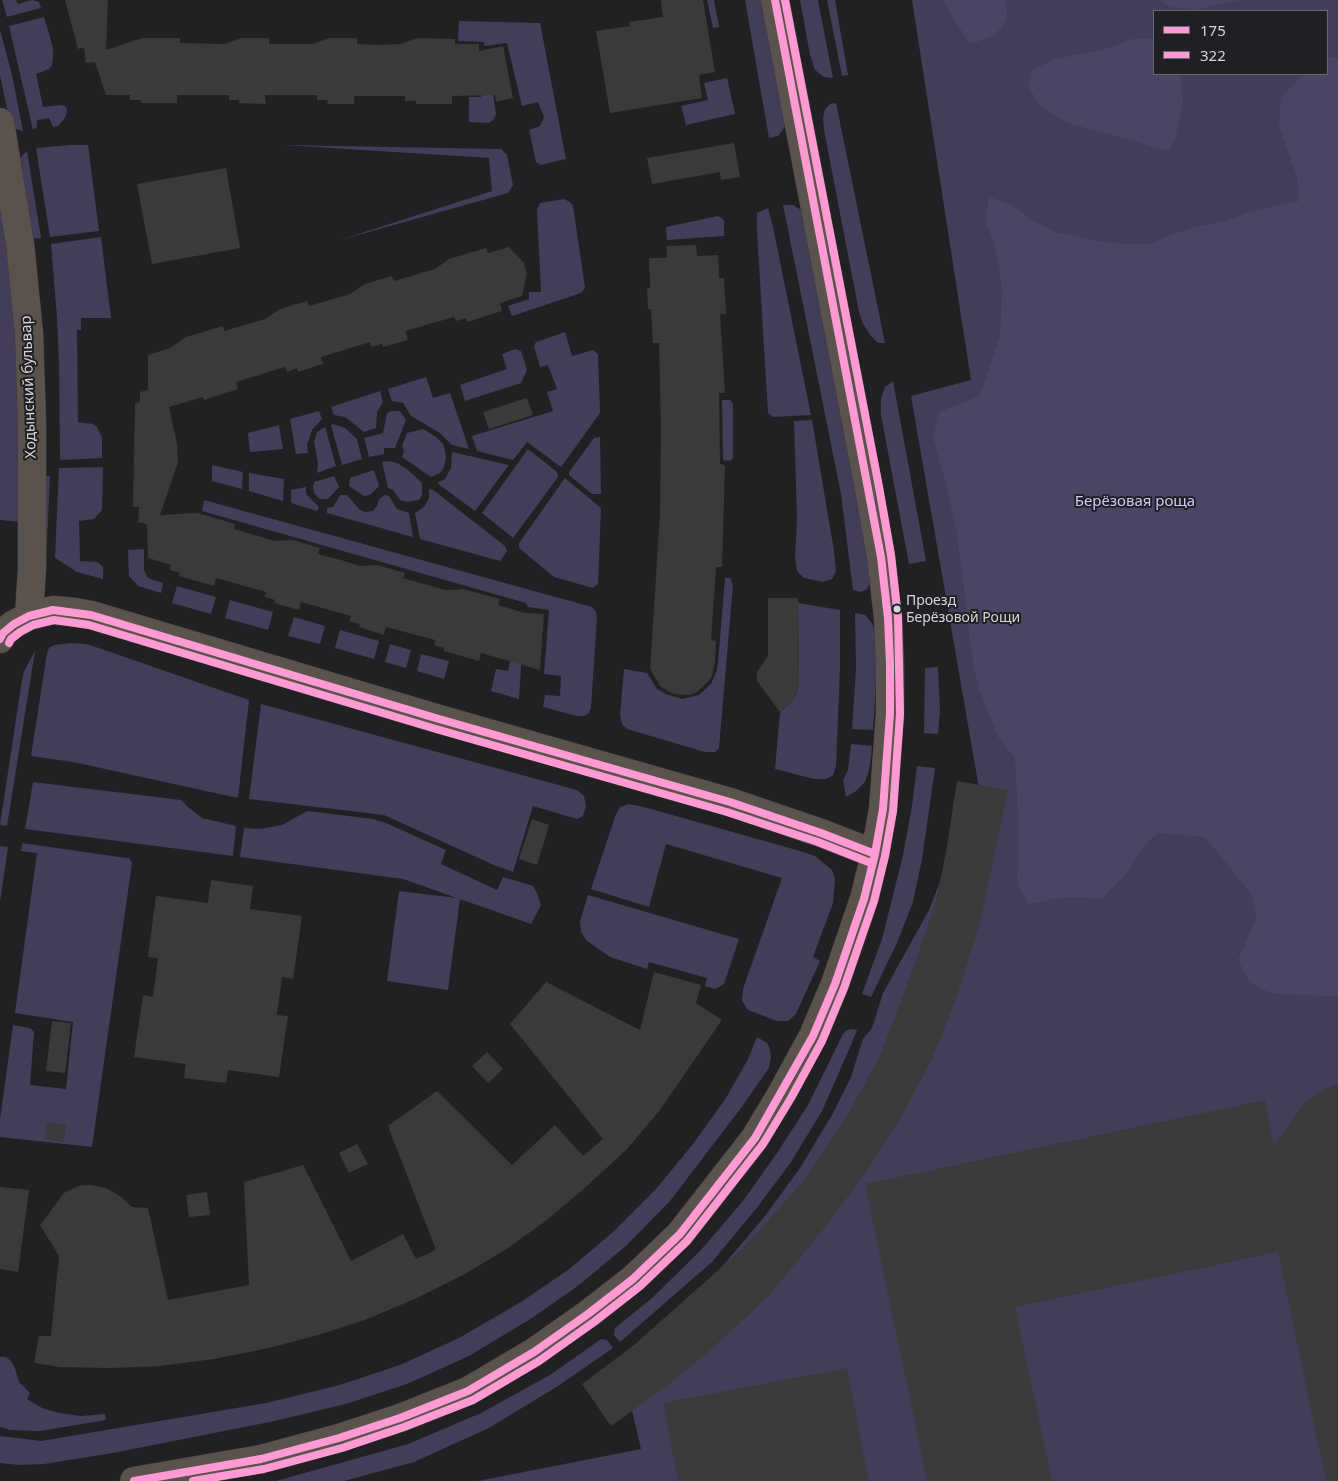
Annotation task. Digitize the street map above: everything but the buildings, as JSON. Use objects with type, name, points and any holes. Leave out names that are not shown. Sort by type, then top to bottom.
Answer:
[{"type":"street","points":[[134,1481],[261,1459],[339,1438],[400,1418],[468,1390],[534,1352],[633,1279],[680,1234],[755,1138],[813,1036],[835,984],[864,900],[875,854],[882,809],[890,714],[890,664],[881,558],[775,0]]},
{"type":"street","name":"Ходынский бульвар","points":[[0,122],[20,244],[29,333],[32,421],[32,568],[29,616]]},
{"type":"street","points":[[0,639],[3,633],[14,624],[29,616],[53,610],[91,615],[730,802],[821,833],[875,854]]},
{"type":"green space","points":[[2,0],[16,0],[18,4],[32,0],[39,2],[41,8],[7,17]]},
{"type":"green space","points":[[707,0],[714,0],[719,27],[713,28]]},
{"type":"green space","points":[[745,0],[765,0],[785,115],[784,128],[778,136],[769,138]]},
{"type":"green space","points":[[800,0],[818,0],[833,78],[824,77],[815,70],[810,55]]},
{"type":"green space","points":[[827,0],[835,0],[848,75],[842,76]]},
{"type":"green space","points":[[912,0],[1338,0],[1338,1481],[478,1481],[641,1449],[622,1367],[669,1316],[720,1269],[765,1216],[800,1168],[832,1115],[851,1077],[863,1039],[872,1028],[883,993],[929,910],[947,864],[984,817],[911,396],[971,380]]},
{"type":"green space","points":[[942,0],[1006,0],[1007,20],[994,36],[970,44]]},
{"type":"green space","points":[[1160,0],[1240,0],[1195,10],[1169,7]]},
{"type":"green space","points":[[44,17],[53,48],[53,57],[52,65],[49,69],[36,74],[43,107],[62,105],[66,107],[67,111],[65,118],[58,126],[53,127],[49,118],[37,120],[37,127],[33,130],[9,26]]},
{"type":"green space","points":[[459,21],[540,23],[566,159],[541,165],[536,162],[529,130],[540,126],[544,117],[538,102],[522,106],[507,43],[484,46],[484,42],[458,41]]},
{"type":"green space","points":[[0,30],[12,75],[23,131],[15,129],[10,122],[0,76]]},
{"type":"green space","points":[[1153,38],[1153,75],[1180,75],[1183,100],[1176,138],[1169,151],[1068,123],[1043,109],[1028,87],[1032,70],[1055,59],[1106,49],[1132,39]]},
{"type":"green space","name":"Берёзовая роща","points":[[1328,58],[1338,58],[1338,996],[1270,993],[1249,982],[1238,960],[1257,917],[1251,894],[1205,837],[1157,833],[1141,850],[1128,872],[1102,899],[1077,897],[1029,904],[1017,884],[1019,834],[1015,758],[998,737],[979,689],[973,665],[957,533],[933,437],[939,412],[980,396],[1000,336],[1002,290],[999,266],[994,243],[985,220],[989,197],[1012,205],[1034,221],[1054,232],[1098,241],[1125,244],[1149,244],[1196,227],[1225,221],[1249,212],[1299,201],[1297,177],[1279,126],[1281,98],[1302,75],[1328,75]]},
{"type":"green space","points":[[727,78],[735,114],[686,125],[681,106],[708,100],[704,83]]},
{"type":"green space","points":[[482,82],[492,87],[496,114],[489,123],[469,122],[469,97],[481,97]]},
{"type":"green space","points":[[836,103],[885,343],[878,343],[871,336],[863,324],[859,312],[824,130],[823,117],[825,109],[830,104]]},
{"type":"green space","points":[[88,145],[99,231],[50,237],[36,148]]},
{"type":"green space","points":[[284,145],[501,149],[507,155],[513,185],[508,193],[340,240],[492,191],[489,158]]},
{"type":"green space","points":[[27,151],[41,238],[28,239],[20,158]]},
{"type":"green space","points":[[0,167],[18,305],[21,522],[0,520]]},
{"type":"green space","points":[[564,199],[573,206],[585,288],[581,293],[512,316],[508,306],[529,299],[529,292],[541,292],[537,210],[540,203]]},
{"type":"green space","points":[[783,205],[793,205],[803,211],[808,220],[871,580],[867,589],[861,592],[853,590],[841,494]]},
{"type":"green space","points":[[768,208],[811,415],[773,417],[768,413],[757,213]]},
{"type":"green space","points":[[718,216],[724,220],[724,236],[667,240],[666,227]]},
{"type":"green space","points":[[101,237],[111,318],[81,318],[81,330],[77,330],[78,422],[93,424],[97,427],[102,438],[102,458],[60,460],[59,364],[51,244]]},
{"type":"green space","points":[[565,332],[572,356],[593,350],[598,354],[600,413],[561,467],[527,442],[513,460],[477,451],[472,436],[553,411],[547,392],[557,389],[548,365],[540,367],[534,346],[536,342]]},
{"type":"green space","points":[[515,349],[521,351],[527,370],[521,383],[465,401],[460,385],[507,369],[502,354]]},
{"type":"green space","points":[[426,377],[433,398],[450,393],[469,449],[452,445],[440,433],[411,416],[403,403],[392,401],[388,389]]},
{"type":"green space","points":[[893,381],[926,561],[909,564],[881,415],[881,398],[885,387]]},
{"type":"green space","points":[[380,391],[383,402],[377,412],[376,428],[364,432],[345,417],[334,415],[331,407]]},
{"type":"green space","points":[[722,400],[730,400],[733,404],[733,458],[730,461],[723,460]]},
{"type":"green space","points":[[319,411],[322,419],[312,430],[307,445],[308,453],[296,454],[290,419]]},
{"type":"green space","points":[[400,411],[406,420],[395,448],[384,448],[384,454],[369,457],[364,438],[383,433],[387,413]]},
{"type":"green space","points":[[812,420],[836,571],[832,579],[823,582],[804,578],[797,571],[795,558],[797,519],[794,421]]},
{"type":"green space","points":[[279,425],[283,449],[250,452],[248,433]]},
{"type":"green space","points":[[331,425],[345,428],[357,439],[362,459],[342,465]]},
{"type":"green space","points":[[325,427],[336,466],[317,473],[318,463],[314,442],[317,432]]},
{"type":"green space","points":[[423,429],[443,444],[445,451],[444,467],[440,473],[431,477],[402,457],[404,451],[402,446],[407,433]]},
{"type":"green space","points":[[600,437],[601,494],[592,494],[569,475],[569,472],[594,438]]},
{"type":"green space","points":[[528,449],[557,472],[558,477],[513,538],[482,513]]},
{"type":"green space","points":[[452,452],[509,465],[475,511],[437,483],[445,479],[451,468]]},
{"type":"green space","points":[[390,461],[408,470],[422,483],[422,495],[419,500],[407,502],[400,500],[393,490],[388,488],[382,462]]},
{"type":"green space","points":[[212,465],[243,472],[242,489],[212,481]]},
{"type":"green space","points":[[103,467],[102,510],[94,519],[79,521],[80,561],[100,564],[103,567],[103,579],[77,572],[55,558],[59,468]]},
{"type":"green space","points":[[374,470],[379,486],[370,495],[364,496],[349,486],[350,478]]},
{"type":"green space","points":[[249,473],[284,479],[283,501],[249,491]]},
{"type":"green space","points":[[40,476],[50,476],[46,566],[42,560]]},
{"type":"green space","points":[[334,476],[339,487],[328,499],[320,499],[314,493],[314,482]]},
{"type":"green space","points":[[565,478],[601,508],[598,584],[593,588],[554,577],[519,548],[519,543]]},
{"type":"green space","points":[[306,487],[306,494],[319,507],[317,511],[291,503],[291,490]]},
{"type":"green space","points":[[432,489],[505,546],[507,551],[500,561],[420,539],[415,513],[424,507],[429,498],[429,490]]},
{"type":"green space","points":[[340,495],[347,495],[359,509],[365,512],[373,511],[379,499],[385,495],[389,496],[397,509],[409,513],[413,537],[327,513],[327,508],[333,507]]},
{"type":"green space","points":[[204,500],[592,607],[596,612],[597,618],[591,708],[588,714],[577,716],[543,707],[545,695],[560,696],[561,676],[544,674],[549,610],[528,607],[526,603],[202,511]]},
{"type":"green space","points":[[144,549],[144,570],[148,578],[163,583],[161,593],[138,586],[129,576],[128,550]]},
{"type":"green space","points":[[725,578],[730,578],[733,585],[719,748],[715,752],[705,752],[627,729],[622,724],[620,715],[624,669],[647,673],[657,689],[682,699],[699,695],[711,684],[717,670]]},
{"type":"green space","points":[[177,586],[216,597],[211,614],[172,603]]},
{"type":"green space","points":[[230,600],[273,612],[268,630],[225,618]]},
{"type":"green space","points":[[798,603],[840,610],[836,766],[833,775],[826,779],[814,779],[775,769],[780,712],[790,704],[796,694],[799,680]]},
{"type":"green space","points":[[855,613],[865,615],[872,623],[876,634],[877,668],[873,730],[852,729],[856,668]]},
{"type":"green space","points":[[294,617],[325,626],[320,644],[288,636]]},
{"type":"green space","points":[[340,630],[379,641],[374,659],[335,648]]},
{"type":"green space","points":[[87,644],[249,700],[238,798],[73,762],[31,756],[47,653],[49,648],[54,645]]},
{"type":"green space","points":[[390,644],[411,650],[406,668],[385,662]]},
{"type":"green space","points":[[513,648],[522,650],[519,699],[491,691],[496,669],[508,671]]},
{"type":"green space","points":[[35,651],[7,826],[0,825],[24,671]]},
{"type":"green space","points":[[421,654],[449,661],[444,679],[417,671]]},
{"type":"green space","points":[[938,667],[940,711],[938,734],[924,733],[925,668]]},
{"type":"green space","points":[[261,704],[577,790],[584,796],[586,806],[583,816],[577,819],[533,806],[513,872],[384,815],[249,799]]},
{"type":"green space","points":[[851,744],[872,746],[869,770],[865,782],[846,797],[843,780],[848,770]]},
{"type":"green space","points":[[917,766],[935,768],[922,859],[913,902],[897,943],[871,997],[862,994],[882,939],[903,855]]},
{"type":"green space","points":[[33,782],[181,800],[202,818],[236,826],[233,856],[25,829]]},
{"type":"green space","points":[[629,804],[800,851],[815,856],[832,870],[835,879],[833,903],[813,957],[820,961],[796,1014],[788,1021],[777,1021],[748,1010],[742,1001],[743,989],[782,878],[666,844],[649,907],[591,889],[616,814],[620,807]]},
{"type":"green space","points":[[307,811],[373,819],[386,823],[446,850],[441,864],[497,890],[503,877],[533,886],[541,905],[531,924],[460,899],[448,990],[387,981],[399,891],[457,898],[403,879],[240,857],[244,828],[260,829],[282,825]]},
{"type":"green space","points":[[22,843],[129,858],[132,863],[92,1147],[0,1137],[0,1120],[13,1025],[30,1028],[34,1032],[30,1085],[66,1089],[73,1022],[15,1013],[37,853],[21,851]]},
{"type":"green space","points":[[0,846],[8,847],[0,902]]},
{"type":"green space","points":[[588,895],[739,939],[724,984],[715,989],[705,986],[707,978],[649,962],[647,969],[610,957],[586,940],[581,932],[580,921]]},
{"type":"green space","points":[[847,1030],[857,1030],[822,1111],[791,1162],[756,1209],[712,1262],[620,1342],[614,1335],[615,1328],[652,1298],[700,1251],[743,1201],[808,1105],[843,1034]]},
{"type":"green space","points":[[757,1037],[767,1043],[770,1049],[769,1068],[670,1201],[626,1246],[579,1285],[532,1318],[469,1356],[407,1384],[346,1404],[270,1422],[113,1453],[44,1464],[20,1465],[0,1463],[0,1436],[41,1441],[266,1403],[340,1385],[400,1365],[459,1338],[521,1302],[568,1270],[613,1232],[656,1189],[693,1144],[726,1098],[748,1059]]},
{"type":"green space","points":[[601,1339],[607,1340],[613,1348],[558,1386],[489,1428],[414,1462],[344,1481],[276,1481],[408,1444],[481,1413],[550,1375]]},
{"type":"green space","points":[[0,1357],[6,1357],[11,1361],[19,1382],[30,1393],[27,1399],[42,1408],[81,1416],[105,1414],[106,1420],[40,1431],[10,1430],[0,1427]]},
{"type":"transit line","name":"175","points":[[134,1481],[261,1459],[339,1438],[400,1418],[468,1391],[534,1352],[633,1279],[680,1234],[755,1138],[813,1036],[835,984],[864,899],[875,854],[883,809],[890,714],[890,664],[888,618],[881,557],[775,0]]},
{"type":"transit line","name":"322","points":[[193,1481],[264,1469],[342,1448],[404,1427],[473,1400],[539,1361],[594,1322],[640,1286],[687,1241],[763,1144],[822,1041],[844,988],[874,901],[893,811],[900,714],[898,618],[891,555],[879,487],[785,0]]},
{"type":"transit line","name":"175","points":[[0,639],[3,633],[14,624],[29,616],[53,610],[91,615],[439,719],[730,802],[821,833],[875,854]]},
{"type":"transit line","name":"322","points":[[9,643],[20,632],[33,625],[54,620],[89,625],[436,729],[727,812],[818,842],[871,863]]},
{"type":"place","name":"Проезд Берёзовой Рощи","points":[[897,609]]}]
